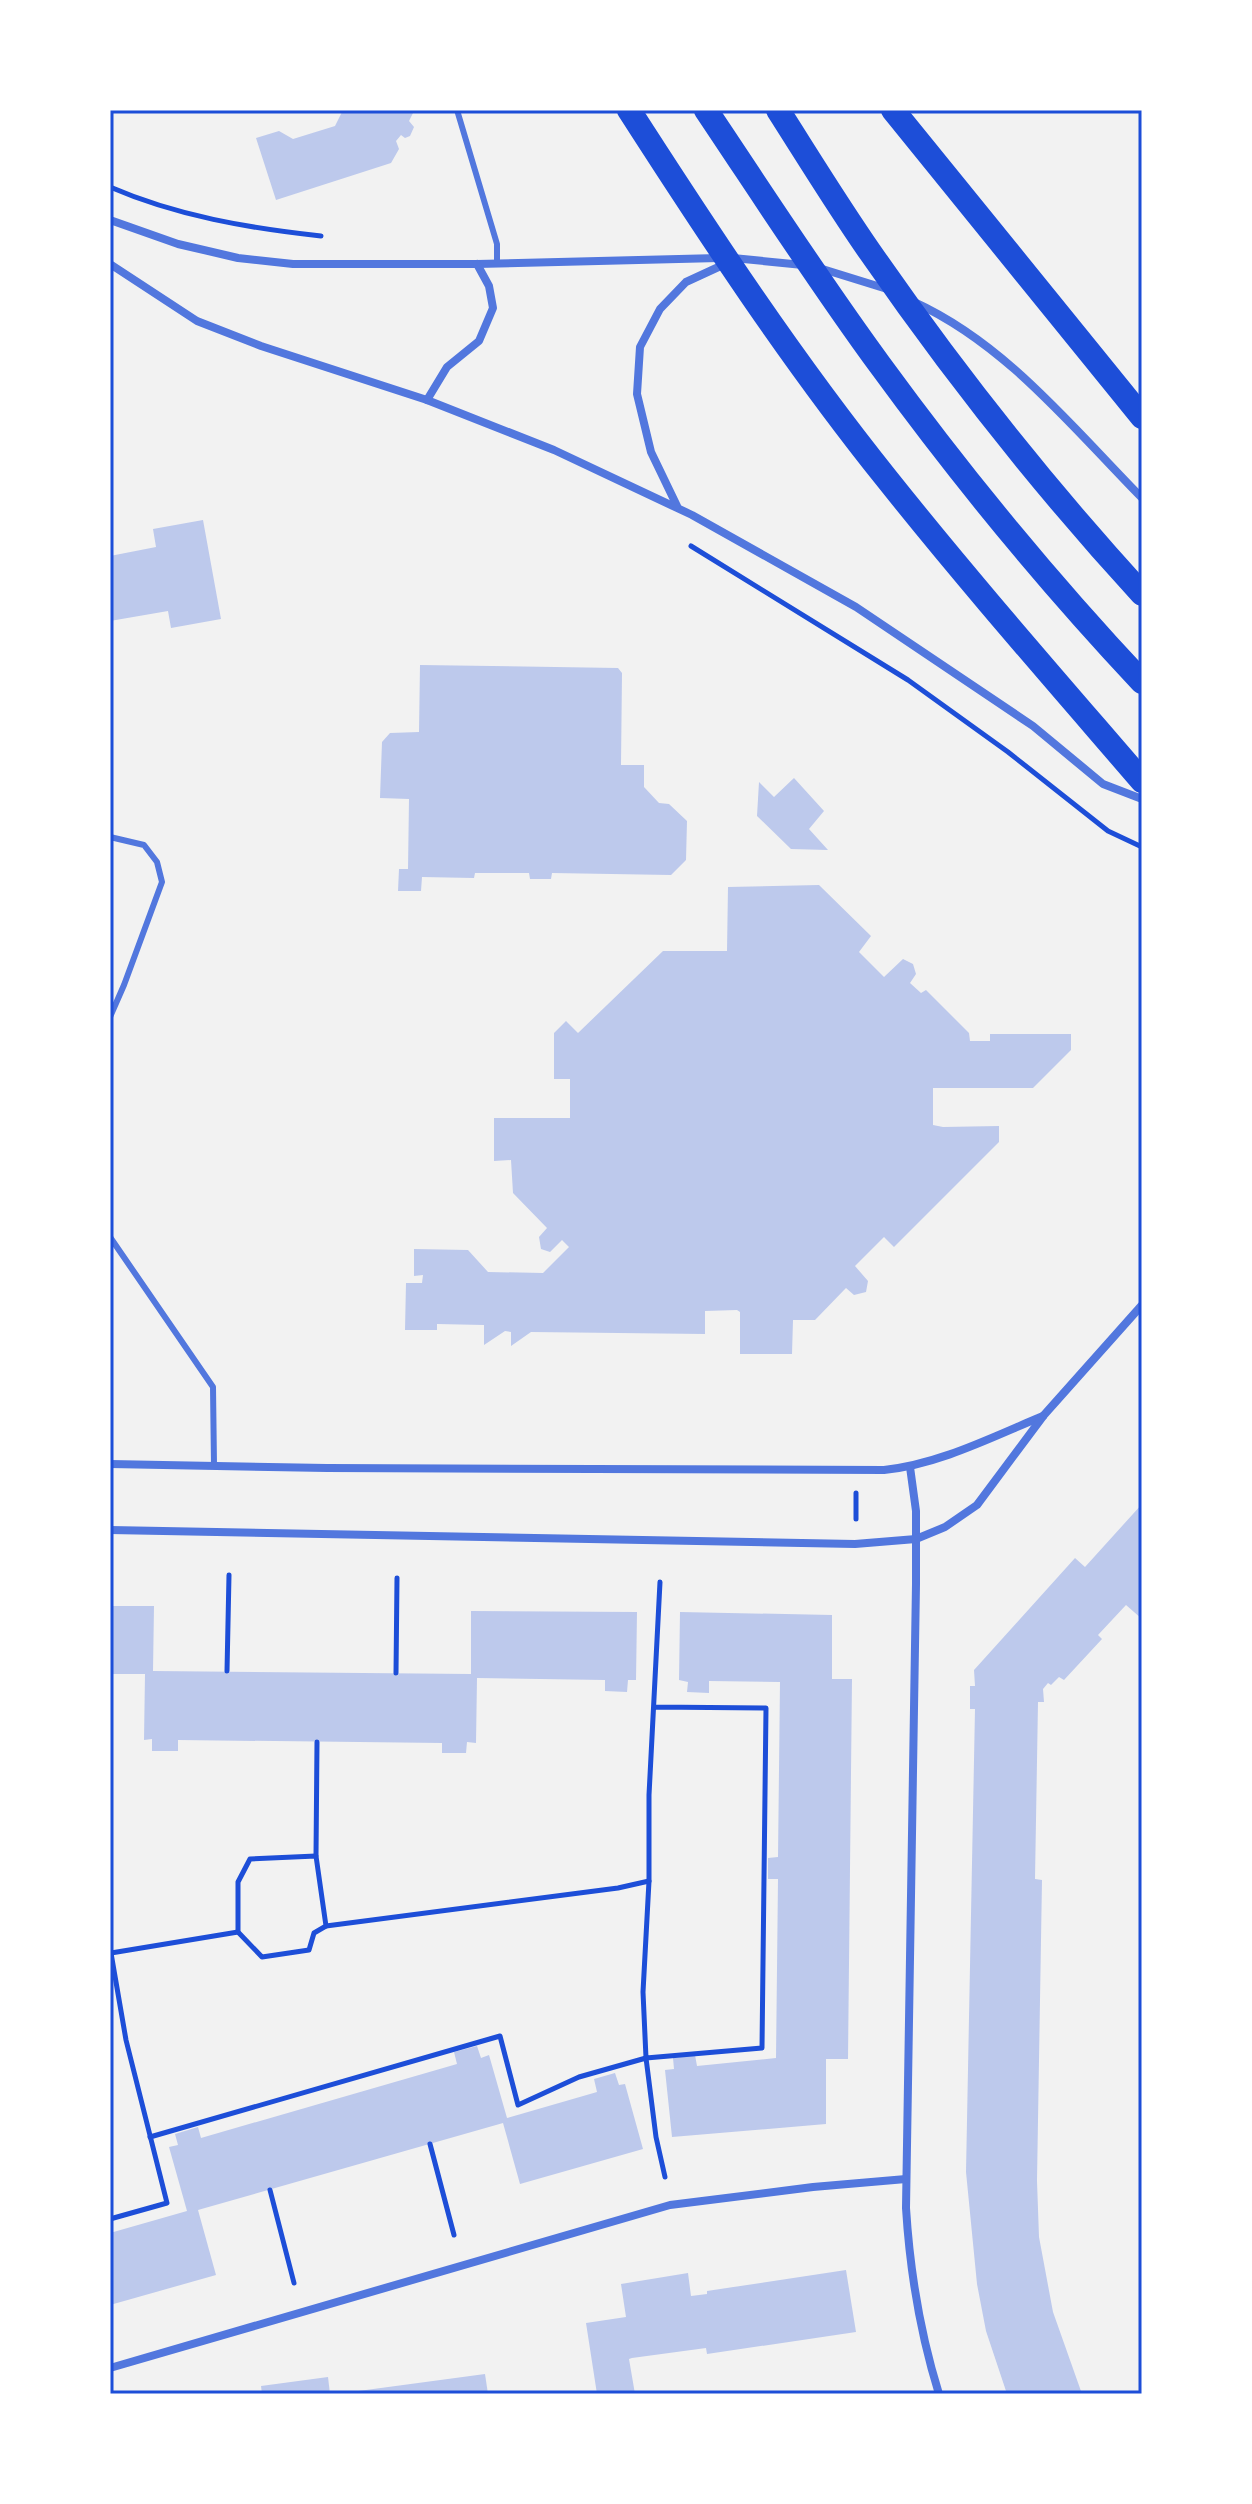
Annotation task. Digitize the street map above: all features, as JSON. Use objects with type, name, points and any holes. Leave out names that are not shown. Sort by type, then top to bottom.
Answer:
[{"type":"highway","points":[[629,110],[757,305],[885,477],[1142,781]]},
{"type":"highway","points":[[706,110],[830,295],[940,446],[1031,558],[1142,682]]},
{"type":"highway","points":[[778,110],[870,251],[937,344],[996,422],[1142,594]]},
{"type":"highway","points":[[893,110],[1142,417]]},
{"type":"street","points":[[110,220],[178,244],[238,258],[293,264],[477,264],[737,258],[823,268],[882,287],[961,325],[1034,388],[1142,498]]},
{"type":"street","points":[[677,507],[651,452],[637,394],[640,347],[660,309],[686,282],[737,258]]},
{"type":"street","points":[[110,264],[197,321],[261,346],[427,400],[554,450],[677,507],[856,607],[1033,726],[1103,784],[1142,799]]},
{"type":"street","points":[[427,400],[447,367],[479,341],[493,308],[489,286],[477,264]]},
{"type":"street","points":[[110,1530],[855,1544],[916,1539],[945,1527],[977,1505],[1044,1415],[1142,1305]]},
{"type":"street","points":[[110,1464],[870,1470],[910,1467],[948,1455],[1044,1415]]},
{"type":"street","points":[[910,1467],[916,1539],[906,2179],[913,2287],[939,2394]]},
{"type":"street","points":[[110,2368],[670,2205],[906,2179]]},
{"type":"lane","points":[[457,110],[497,244],[497,263]]},
{"type":"lane","points":[[110,837],[144,845],[157,862],[162,882],[110,1017]]},
{"type":"lane","points":[[110,1237],[213,1387],[214,1465]]},
{"type":"path","points":[[683,539],[908,680],[999,745],[1108,831],[1142,847]]},
{"type":"path","points":[[856,1492],[856,1523]]},
{"type":"path","points":[[227,1671],[229,1575]]},
{"type":"path","points":[[396,1673],[397,1578]]},
{"type":"path","points":[[660,1582],[643,1992],[646,2058],[656,2137],[665,2177]]},
{"type":"path","points":[[150,2137],[500,2036],[518,2105],[579,2077],[646,2058],[762,2048],[766,1708],[654,1707]]},
{"type":"path","points":[[317,1742],[316,1856],[326,1926]]},
{"type":"path","points":[[316,1856],[250,1859],[238,1882],[238,1932],[262,1957],[309,1950],[314,1933],[326,1926],[618,1888],[649,1881]]},
{"type":"path","points":[[110,2219],[167,2203],[126,2040],[110,1954],[238,1932]]},
{"type":"path","points":[[430,2144],[454,2235]]},
{"type":"path","points":[[270,2190],[294,2283]]},
{"type":"building","points":[[343,110],[419,110],[413,113],[409,121],[414,127],[410,136],[405,138],[401,135],[396,141],[399,149],[391,163],[276,200],[256,138],[279,131],[293,139],[335,126]]},
{"type":"building","points":[[203,520],[221,619],[171,628],[168,611],[110,621],[110,556],[156,547],[153,529]]},
{"type":"building","points":[[420,665],[618,668],[622,673],[621,765],[644,765],[644,787],[659,803],[669,804],[687,821],[686,860],[671,875],[552,873],[551,879],[530,879],[529,873],[475,873],[474,878],[422,877],[421,891],[398,891],[399,869],[408,869],[409,799],[380,798],[382,742],[390,733],[419,732]]},
{"type":"building","points":[[794,778],[824,811],[809,829],[828,850],[791,849],[757,816],[759,782],[774,797]]},
{"type":"building","points":[[819,885],[871,936],[859,952],[884,977],[903,959],[913,964],[916,974],[910,983],[921,993],[926,990],[969,1033],[970,1041],[990,1041],[990,1034],[1071,1034],[1071,1050],[1033,1088],[933,1088],[933,1125],[999,1126],[999,1142],[894,1247],[884,1237],[855,1266],[868,1281],[866,1292],[854,1295],[846,1288],[815,1320],[793,1320],[792,1354],[740,1354],[740,1312],[737,1310],[705,1311],[705,1334],[531,1332],[511,1346],[511,1332],[505,1331],[484,1345],[484,1325],[437,1324],[437,1330],[405,1330],[406,1283],[422,1283],[423,1275],[414,1276],[414,1249],[468,1250],[488,1272],[543,1273],[569,1247],[562,1240],[550,1252],[541,1249],[539,1237],[547,1228],[513,1193],[511,1160],[494,1161],[494,1118],[570,1118],[570,1079],[554,1079],[554,1033],[566,1021],[578,1033],[663,951],[727,951],[728,887]]},
{"type":"building","points":[[1142,1504],[1142,1619],[1126,1605],[1098,1635],[1102,1639],[1064,1680],[1059,1677],[1051,1685],[1048,1683],[1043,1689],[1044,1702],[1038,1702],[1035,1879],[1042,1880],[1037,2181],[1039,2237],[1053,2312],[1082,2394],[1007,2394],[986,2331],[977,2284],[966,2172],[975,1709],[970,1709],[970,1686],[975,1686],[974,1670],[1075,1558],[1085,1567]]},
{"type":"building","points":[[110,1606],[154,1606],[153,1671],[471,1674],[471,1611],[637,1612],[636,1680],[628,1680],[627,1692],[605,1691],[605,1680],[477,1678],[476,1743],[467,1742],[466,1753],[442,1753],[442,1743],[178,1740],[178,1751],[152,1751],[152,1739],[144,1740],[145,1674],[110,1674]]},
{"type":"building","points":[[680,1612],[832,1615],[832,1679],[852,1679],[848,2059],[826,2059],[826,2124],[672,2137],[665,2070],[674,2069],[673,2058],[695,2055],[697,2066],[776,2058],[778,1879],[768,1879],[768,1858],[778,1857],[780,1682],[709,1681],[709,1693],[687,1692],[688,1682],[679,1680]]},
{"type":"building","points":[[477,2046],[481,2058],[489,2055],[507,2118],[597,2092],[594,2079],[615,2073],[619,2085],[625,2084],[643,2149],[520,2184],[503,2123],[198,2210],[216,2275],[110,2305],[110,2233],[187,2211],[169,2147],[178,2145],[175,2134],[198,2127],[201,2138],[457,2064],[454,2052]]},
{"type":"building","points":[[846,2270],[856,2332],[707,2354],[706,2348],[632,2358],[629,2359],[635,2394],[597,2394],[586,2323],[626,2317],[621,2284],[688,2273],[691,2296]]},
{"type":"building","points":[[485,2374],[488,2394],[351,2394],[351,2392]]},
{"type":"building","points":[[328,2377],[330,2394],[262,2394],[261,2386]]}]
